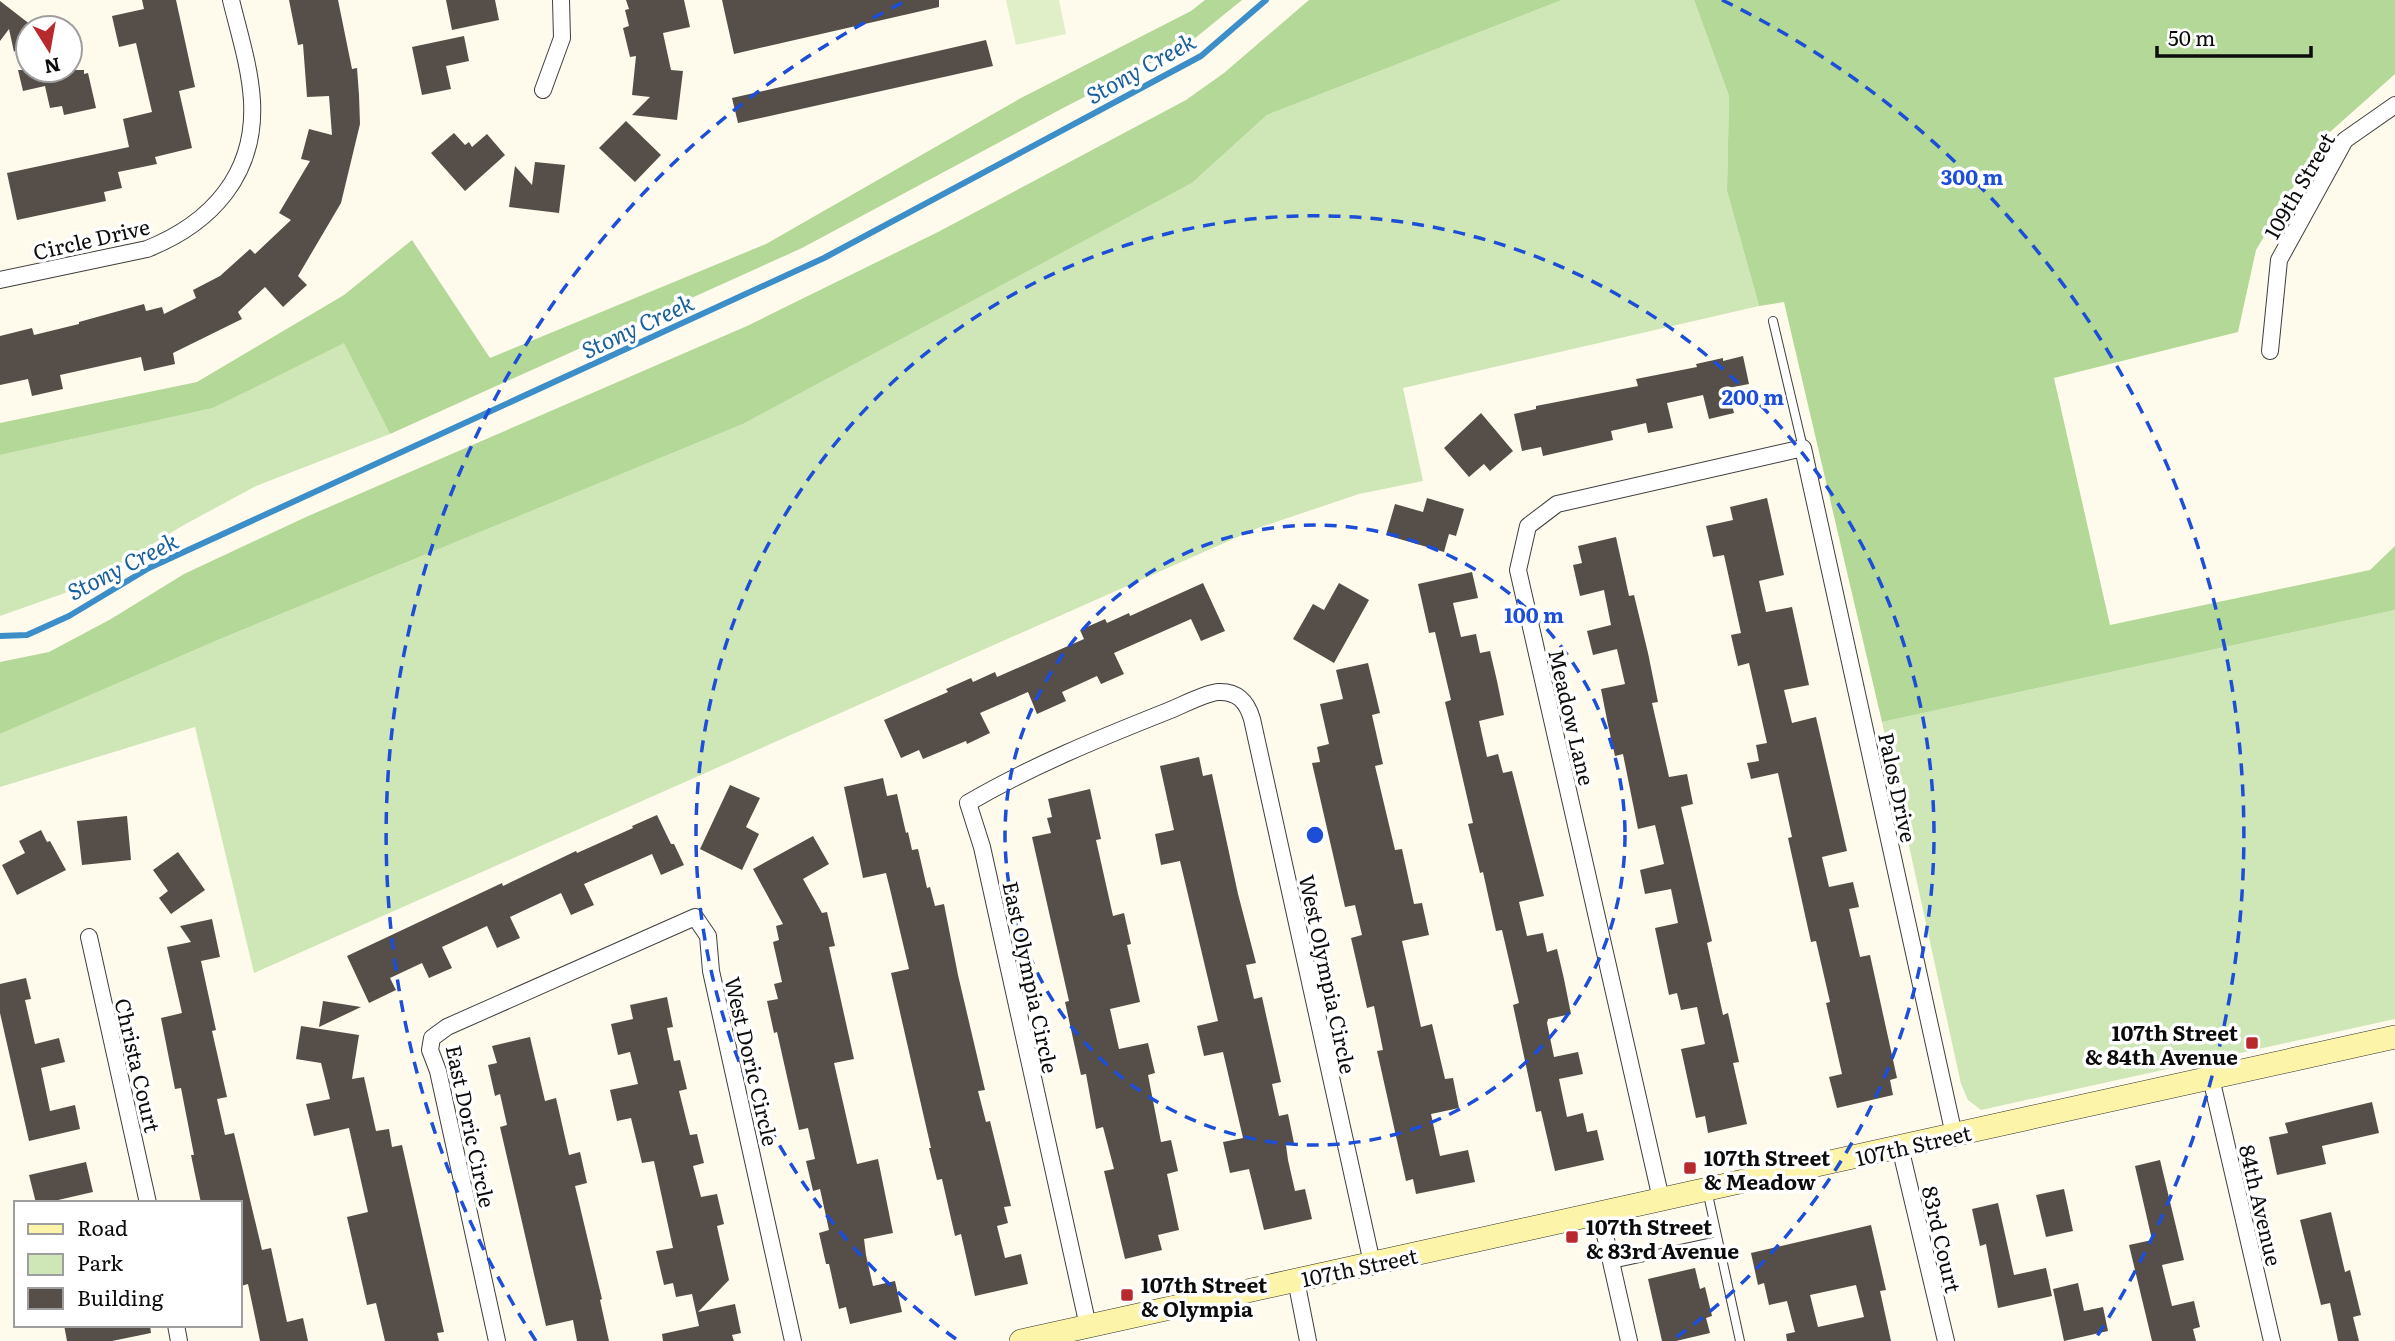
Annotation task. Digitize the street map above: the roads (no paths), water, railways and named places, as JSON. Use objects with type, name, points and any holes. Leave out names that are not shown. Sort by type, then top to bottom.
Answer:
[{"type":"street","name":"Circle Drive","points":[[0,280],[166,242],[191,227],[225,196],[246,153],[252,101],[231,0]]},
{"type":"street","points":[[544,90],[562,38],[561,0]]},
{"type":"street","name":"109th Street","points":[[2270,351],[2279,260],[2345,140],[2395,105]]},
{"type":"street","name":"Palos Drive","points":[[1802,448],[1954,1135]]},
{"type":"street","name":"Meadow Lane","points":[[1661,1199],[1518,570],[1528,526],[1557,504],[1802,448]]},
{"type":"street","name":"West Olympia Circle","points":[[1121,730],[1217,692],[1238,695],[1248,705],[1372,1263]]},
{"type":"street","name":"East Olympia Circle","points":[[1088,1326],[982,847],[968,803],[1003,783],[1121,730]]},
{"type":"street","name":"West Doric Circle","points":[[579,967],[695,917],[708,936],[711,971],[793,1341]]},
{"type":"street","name":"Christa Court","points":[[89,937],[148,1201]]},
{"type":"street","name":"East Doric Circle","points":[[497,1341],[438,1071],[429,1050],[432,1038],[447,1027],[579,967]]},
{"type":"street","name":"107th Street","points":[[1021,1341],[2395,1037]]},
{"type":"street","name":"84th Avenue","points":[[2211,1078],[2272,1341]]},
{"type":"street","name":"83rd Court","points":[[1900,1147],[1946,1341]]},
{"type":"street","points":[[1600,1213],[1629,1341]]},
{"type":"street","points":[[1296,1280],[1308,1341]]},
{"type":"lane","points":[[1773,321],[1802,448]]},
{"type":"lane","points":[[1707,1189],[1740,1341]]},
{"type":"lane","points":[[1611,1264],[1718,1241]]},
{"type":"waterway","name":"Stony Creek","points":[[0,636],[27,635],[69,616],[149,568],[824,258],[1201,56],[1266,0]]},
{"type":"place","name":"107th Street & 84th Avenue","points":[[2252,1043]]},
{"type":"place","name":"107th Street & Meadow","points":[[1690,1168]]},
{"type":"place","name":"107th Street & 83rd Avenue","points":[[1572,1237]]},
{"type":"place","name":"107th Street & Olympia","points":[[1127,1295]]}]
